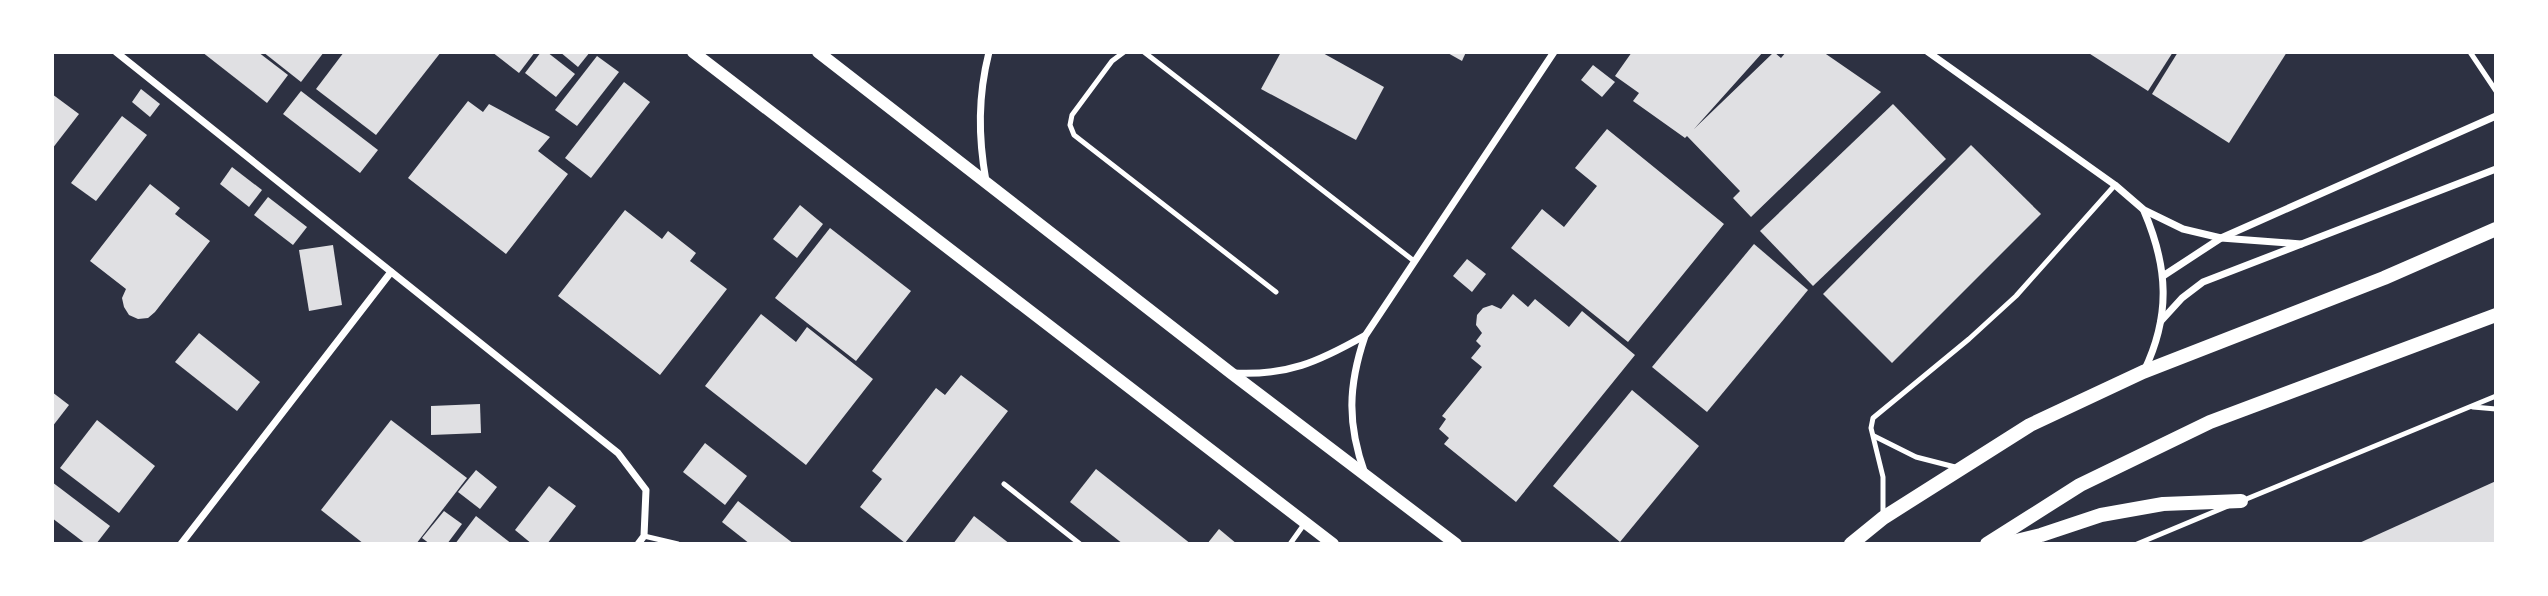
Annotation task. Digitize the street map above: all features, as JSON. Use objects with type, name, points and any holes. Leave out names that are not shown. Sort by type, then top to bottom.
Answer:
[{"type":"main road","points":[[1851,544],[1883,518],[2030,425],[2143,372],[2384,278],[2496,229]]},
{"type":"main road","points":[[1987,544],[2081,485],[2210,422],[2496,315]]},
{"type":"main road","points":[[2004,544],[2101,515],[2138,508],[2163,504],[2241,501]]},
{"type":"street","points":[[116,52],[618,453],[646,490],[644,536],[638,544]]},
{"type":"street","points":[[693,52],[1333,544]]},
{"type":"street","points":[[818,52],[1456,544]]},
{"type":"street","points":[[986,181],[980,148],[979,114],[982,81],[989,52]]},
{"type":"street","points":[[1366,476],[1356,449],[1351,420],[1354,373],[1365,336],[1554,52]]},
{"type":"street","points":[[1928,52],[2115,185],[2144,210],[2183,229],[2221,238],[2301,244]]},
{"type":"street","points":[[2163,276],[2221,238],[2496,116]]},
{"type":"street","points":[[2161,321],[2182,298],[2203,282],[2496,169]]},
{"type":"street","points":[[2143,372],[2153,351],[2164,298],[2156,238],[2144,210]]},
{"type":"street","points":[[181,544],[391,272]]},
{"type":"street","points":[[1231,373],[1286,371],[1312,363],[1365,336]]},
{"type":"lane","points":[[1124,52],[1112,61],[1072,115],[1070,125],[1074,135],[1276,292]]},
{"type":"lane","points":[[1144,52],[1415,261]]},
{"type":"lane","points":[[2470,52],[2496,91]]},
{"type":"lane","points":[[1883,518],[1883,477],[1871,428],[1873,418],[1969,339],[2016,296],[2115,185]]},
{"type":"lane","points":[[2137,544],[2496,396]]},
{"type":"lane","points":[[2470,406],[2496,409]]},
{"type":"lane","points":[[1874,436],[1916,457],[1962,468]]},
{"type":"lane","points":[[1004,484],[1080,544]]},
{"type":"lane","points":[[1290,544],[1305,522]]},
{"type":"lane","points":[[644,536],[678,544]]},
{"type":"building","points":[[202,52],[258,52],[288,75],[267,103]]},
{"type":"building","points":[[263,52],[324,52],[301,82]]},
{"type":"building","points":[[344,52],[441,52],[376,135],[316,89]]},
{"type":"building","points":[[492,52],[535,52],[519,73]]},
{"type":"building","points":[[541,52],[547,52],[575,74],[556,97],[525,73]]},
{"type":"building","points":[[560,52],[590,52],[578,67]]},
{"type":"building","points":[[1281,52],[1321,52],[1384,87],[1356,140],[1261,89]]},
{"type":"building","points":[[1446,52],[1466,52],[1462,61]]},
{"type":"building","points":[[1632,52],[1763,52],[1694,129],[1774,52],[1781,58],[1786,52],[1823,52],[1881,92],[1751,217],[1733,198],[1740,191],[1687,136],[1685,138],[1633,101],[1639,93],[1615,76]]},
{"type":"building","points":[[2087,52],[2173,52],[2148,91]]},
{"type":"building","points":[[2178,52],[2287,52],[2229,143],[2152,94]]},
{"type":"building","points":[[597,56],[619,72],[577,126],[555,110]]},
{"type":"building","points":[[1593,65],[1615,82],[1602,97],[1581,80]]},
{"type":"building","points":[[624,82],[650,102],[591,178],[565,158]]},
{"type":"building","points":[[141,89],[160,104],[150,117],[132,102]]},
{"type":"building","points":[[301,91],[378,150],[360,173],[283,114]]},
{"type":"building","points":[[52,94],[79,114],[52,149]]},
{"type":"building","points":[[468,101],[483,112],[489,104],[550,137],[538,151],[568,174],[506,254],[408,178]]},
{"type":"building","points":[[1893,104],[1946,159],[1813,286],[1760,231]]},
{"type":"building","points":[[122,116],[147,135],[96,201],[71,183]]},
{"type":"building","points":[[1607,129],[1724,224],[1628,342],[1511,248],[1542,209],[1564,227],[1597,186],[1575,168]]},
{"type":"building","points":[[1971,145],[2041,214],[1892,363],[1823,294]]},
{"type":"building","points":[[232,167],[262,190],[249,207],[220,184]]},
{"type":"building","points":[[150,184],[180,208],[175,214],[210,241],[155,312],[148,318],[138,319],[129,315],[124,307],[122,298],[126,289],[90,261]]},
{"type":"building","points":[[268,197],[307,227],[293,245],[254,215]]},
{"type":"building","points":[[800,205],[823,224],[797,258],[773,239]]},
{"type":"building","points":[[625,210],[662,239],[668,231],[696,253],[690,261],[727,289],[660,375],[558,296]]},
{"type":"building","points":[[830,228],[911,291],[856,361],[775,298]]},
{"type":"building","points":[[1754,244],[1808,290],[1707,412],[1652,367]]},
{"type":"building","points":[[333,245],[342,305],[309,311],[299,250]]},
{"type":"building","points":[[1467,259],[1486,274],[1472,292],[1453,276]]},
{"type":"building","points":[[1513,294],[1528,307],[1535,299],[1569,327],[1582,311],[1635,355],[1516,502],[1444,444],[1449,438],[1439,429],[1446,419],[1442,416],[1482,367],[1471,358],[1481,346],[1476,341],[1482,333],[1476,325],[1477,315],[1483,308],[1492,305],[1501,309]]},
{"type":"building","points":[[761,314],[796,342],[807,327],[873,379],[806,465],[705,386]]},
{"type":"building","points":[[199,333],[260,382],[237,411],[175,362]]},
{"type":"building","points":[[961,375],[1008,411],[905,543],[860,507],[882,479],[872,471],[936,388],[945,395]]},
{"type":"building","points":[[1632,390],[1699,446],[1620,542],[1553,486]]},
{"type":"building","points":[[52,392],[69,405],[52,427]]},
{"type":"building","points":[[480,404],[481,433],[431,435],[431,406]]},
{"type":"building","points":[[97,420],[155,466],[119,513],[60,468]]},
{"type":"building","points":[[391,420],[467,478],[416,544],[364,544],[321,510]]},
{"type":"building","points":[[705,443],[747,476],[725,505],[683,472]]},
{"type":"building","points":[[1096,469],[1191,544],[1123,544],[1070,502]]},
{"type":"building","points":[[476,470],[497,487],[480,509],[458,492]]},
{"type":"building","points":[[2496,481],[2496,544],[2357,544]]},
{"type":"building","points":[[52,482],[110,526],[96,544],[86,544],[52,518]]},
{"type":"building","points":[[549,486],[576,506],[547,544],[532,544],[515,530]]},
{"type":"building","points":[[738,501],[794,544],[750,544],[722,522]]},
{"type":"building","points":[[444,511],[462,524],[447,544],[430,544],[422,538]]},
{"type":"building","points":[[476,516],[512,544],[455,544]]},
{"type":"building","points":[[974,516],[1010,544],[953,544]]},
{"type":"building","points":[[1219,529],[1237,544],[1207,544]]}]
